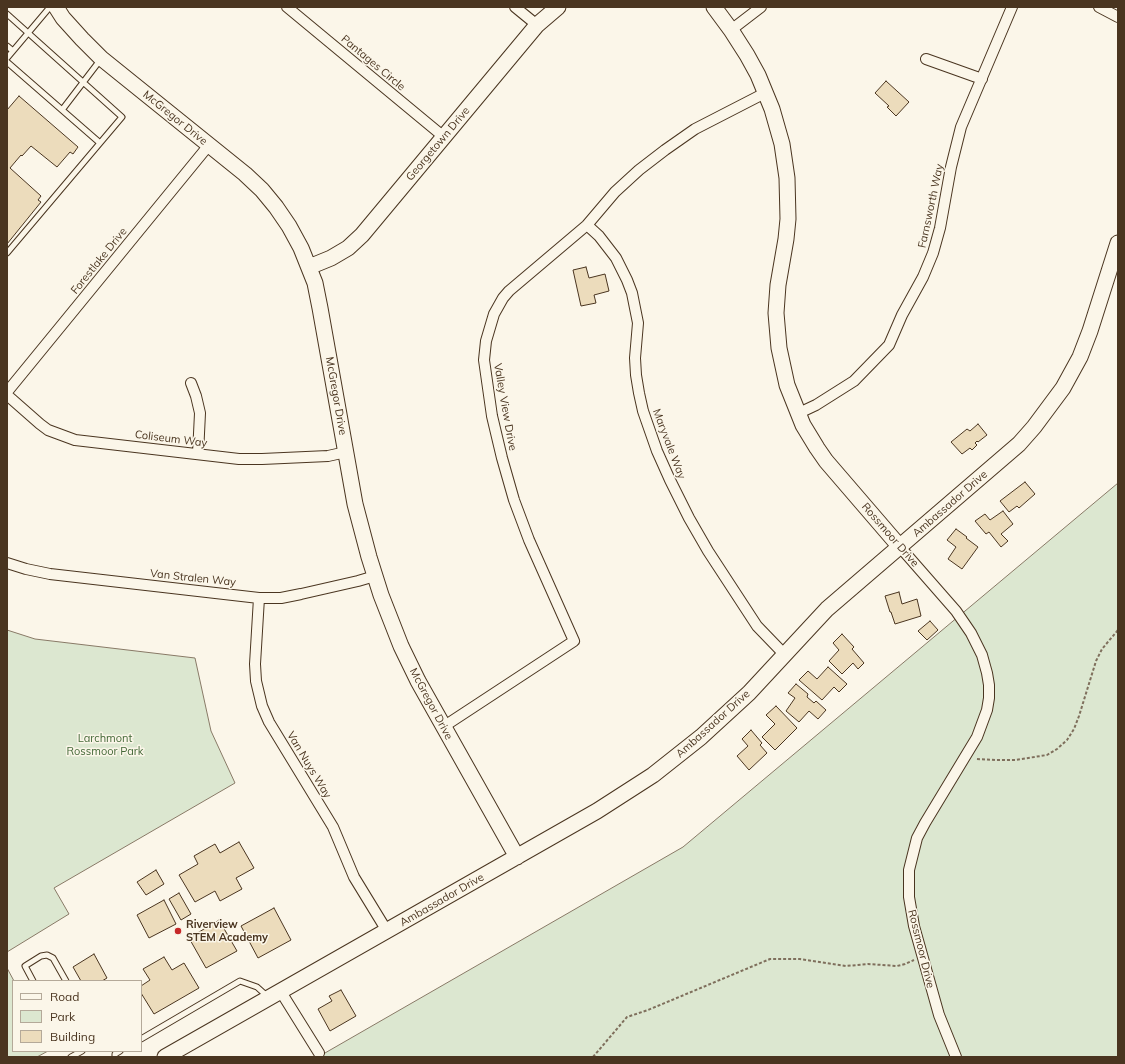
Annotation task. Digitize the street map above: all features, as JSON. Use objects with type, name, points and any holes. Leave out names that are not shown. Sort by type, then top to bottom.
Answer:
[{"type":"street","name":"McGregor Drive","points":[[56,7],[63,18],[102,58],[245,174],[262,190],[289,226],[301,248],[309,267],[320,308],[355,504],[375,576],[388,613],[418,681],[517,857]]},
{"type":"street","name":"Pantages Circle","points":[[286,7],[444,137]]},
{"type":"street","points":[[515,7],[537,25]]},
{"type":"street","name":"Georgetown Drive","points":[[309,267],[331,258],[348,248],[362,235],[537,25],[558,7]]},
{"type":"street","name":"Rossmoor Drive","points":[[714,7],[747,55],[772,109],[782,144],[788,196],[786,239],[776,299],[777,334],[781,361],[787,385],[810,437],[826,461],[956,611],[971,633],[982,655],[987,673],[989,698],[978,737],[917,838],[909,870],[909,897],[914,926],[939,1015],[956,1057]]},
{"type":"street","points":[[731,30],[762,7]]},
{"type":"street","name":"Farnsworth Way","points":[[799,413],[816,405],[854,380],[889,345],[902,315],[923,277],[933,253],[940,228],[951,167],[962,127],[1012,7]]},
{"type":"street","points":[[1099,7],[1118,17]]},
{"type":"street","points":[[926,59],[982,79]]},
{"type":"street","name":"Valley View Drive","points":[[443,727],[574,641],[532,547],[514,500],[492,416],[484,360],[486,341],[491,323],[503,298],[509,290],[586,225],[615,192],[639,170],[696,129],[765,94]]},
{"type":"street","name":"Forestlake Drive","points":[[7,392],[209,145]]},
{"type":"street","name":"Maryvale Way","points":[[586,225],[599,236],[616,258],[632,293],[638,323],[635,358],[638,393],[657,451],[670,480],[688,518],[757,626],[784,654]]},
{"type":"street","name":"Ambassador Drive","points":[[165,1057],[597,811],[653,775],[701,737],[749,693],[827,609],[1019,444],[1049,410],[1080,357],[1090,331],[1118,243]]},
{"type":"street","points":[[191,384],[196,396],[200,413],[198,454]]},
{"type":"street","name":"Coliseum Way","points":[[7,395],[40,424],[66,437],[83,441],[239,459],[328,456],[346,452]]},
{"type":"street","name":"Van Stralen Way","points":[[7,563],[50,574],[259,598],[281,598],[375,576]]},
{"type":"street","name":"Van Nuys Way","points":[[259,598],[255,664],[256,681],[262,706],[269,722],[333,827],[354,877],[387,931]]},
{"type":"street","points":[[275,995],[319,1053]]},
{"type":"lane","points":[[7,58],[50,7]]},
{"type":"lane","points":[[7,14],[122,117],[7,253]]},
{"type":"lane","points":[[7,46],[13,51]]},
{"type":"lane","points":[[62,110],[102,58]]},
{"type":"lane","points":[[7,62],[100,143]]},
{"type":"lane","points":[[32,980],[25,966],[41,956],[47,955],[53,958],[65,980]]},
{"type":"lane","points":[[142,1038],[240,981],[275,995]]},
{"type":"path","points":[[965,758],[1015,760],[1047,754],[1057,749],[1067,740],[1074,729],[1096,661],[1102,649],[1118,630]]},
{"type":"path","points":[[593,1057],[627,1017],[648,1010],[770,959],[800,959],[846,966],[868,964],[897,966],[922,956]]},
{"type":"green space","points":[[1118,483],[1118,1057],[318,1057],[683,847]]},
{"type":"green space","name":"Larchmont Rossmoor Park","points":[[7,630],[35,639],[195,658],[211,731],[235,783],[54,888],[69,914],[7,952]]},
{"type":"green space","points":[[7,968],[13,980],[12,980],[12,1052],[46,1052],[37,1057],[7,1057]]},
{"type":"building","points":[[886,81],[909,102],[896,116],[887,107],[889,106],[875,93]]},
{"type":"building","points":[[19,96],[78,147],[73,154],[70,152],[57,167],[31,146],[10,168],[41,196],[38,200],[41,202],[7,244],[7,110]]},
{"type":"building","points":[[586,267],[589,278],[605,274],[609,291],[594,295],[596,303],[581,306],[573,270]]},
{"type":"building","points":[[978,424],[987,435],[975,443],[977,445],[972,450],[970,448],[962,454],[951,442],[967,429],[970,431]]},
{"type":"building","points":[[1025,482],[1035,494],[1019,508],[1017,506],[1009,512],[1000,501]]},
{"type":"building","points":[[1003,511],[1013,524],[1001,534],[1008,541],[1001,547],[989,532],[986,534],[975,521],[985,514],[990,520]]},
{"type":"building","points":[[956,529],[978,547],[962,569],[948,559],[956,547],[947,540]]},
{"type":"building","points":[[899,592],[902,604],[917,599],[921,616],[895,624],[885,596]]},
{"type":"building","points":[[930,621],[938,630],[927,640],[918,631]]},
{"type":"building","points":[[842,634],[854,647],[852,649],[864,663],[858,669],[853,663],[842,674],[829,661],[839,650],[833,643]]},
{"type":"building","points":[[828,667],[847,684],[839,692],[834,687],[822,700],[799,680],[808,671],[817,679]]},
{"type":"building","points":[[796,684],[808,694],[807,697],[814,703],[816,701],[826,710],[818,719],[809,711],[799,722],[786,711],[795,698],[788,693]]},
{"type":"building","points":[[776,706],[797,728],[775,750],[762,737],[775,724],[766,715]]},
{"type":"building","points":[[751,730],[762,743],[760,745],[767,753],[749,770],[737,756],[748,746],[742,739]]},
{"type":"building","points":[[239,842],[254,868],[236,878],[242,889],[220,901],[215,891],[195,902],[179,875],[198,864],[194,856],[215,844],[220,853]]},
{"type":"building","points":[[156,870],[164,884],[146,895],[137,882]]},
{"type":"building","points":[[179,893],[191,914],[181,920],[169,899]]},
{"type":"building","points":[[164,900],[176,924],[149,938],[137,915]]},
{"type":"building","points":[[274,908],[291,940],[258,958],[241,926]]},
{"type":"building","points":[[219,920],[237,951],[206,968],[189,938]]},
{"type":"building","points":[[94,954],[107,978],[104,980],[80,980],[73,967]]},
{"type":"building","points":[[164,957],[172,970],[184,963],[199,988],[154,1014],[142,995],[142,985],[150,980],[143,969]]},
{"type":"building","points":[[341,990],[356,1016],[330,1031],[318,1009],[332,1001],[329,996]]},
{"type":"place","name":"Riverview STEM Academy","points":[[178,931]]}]
